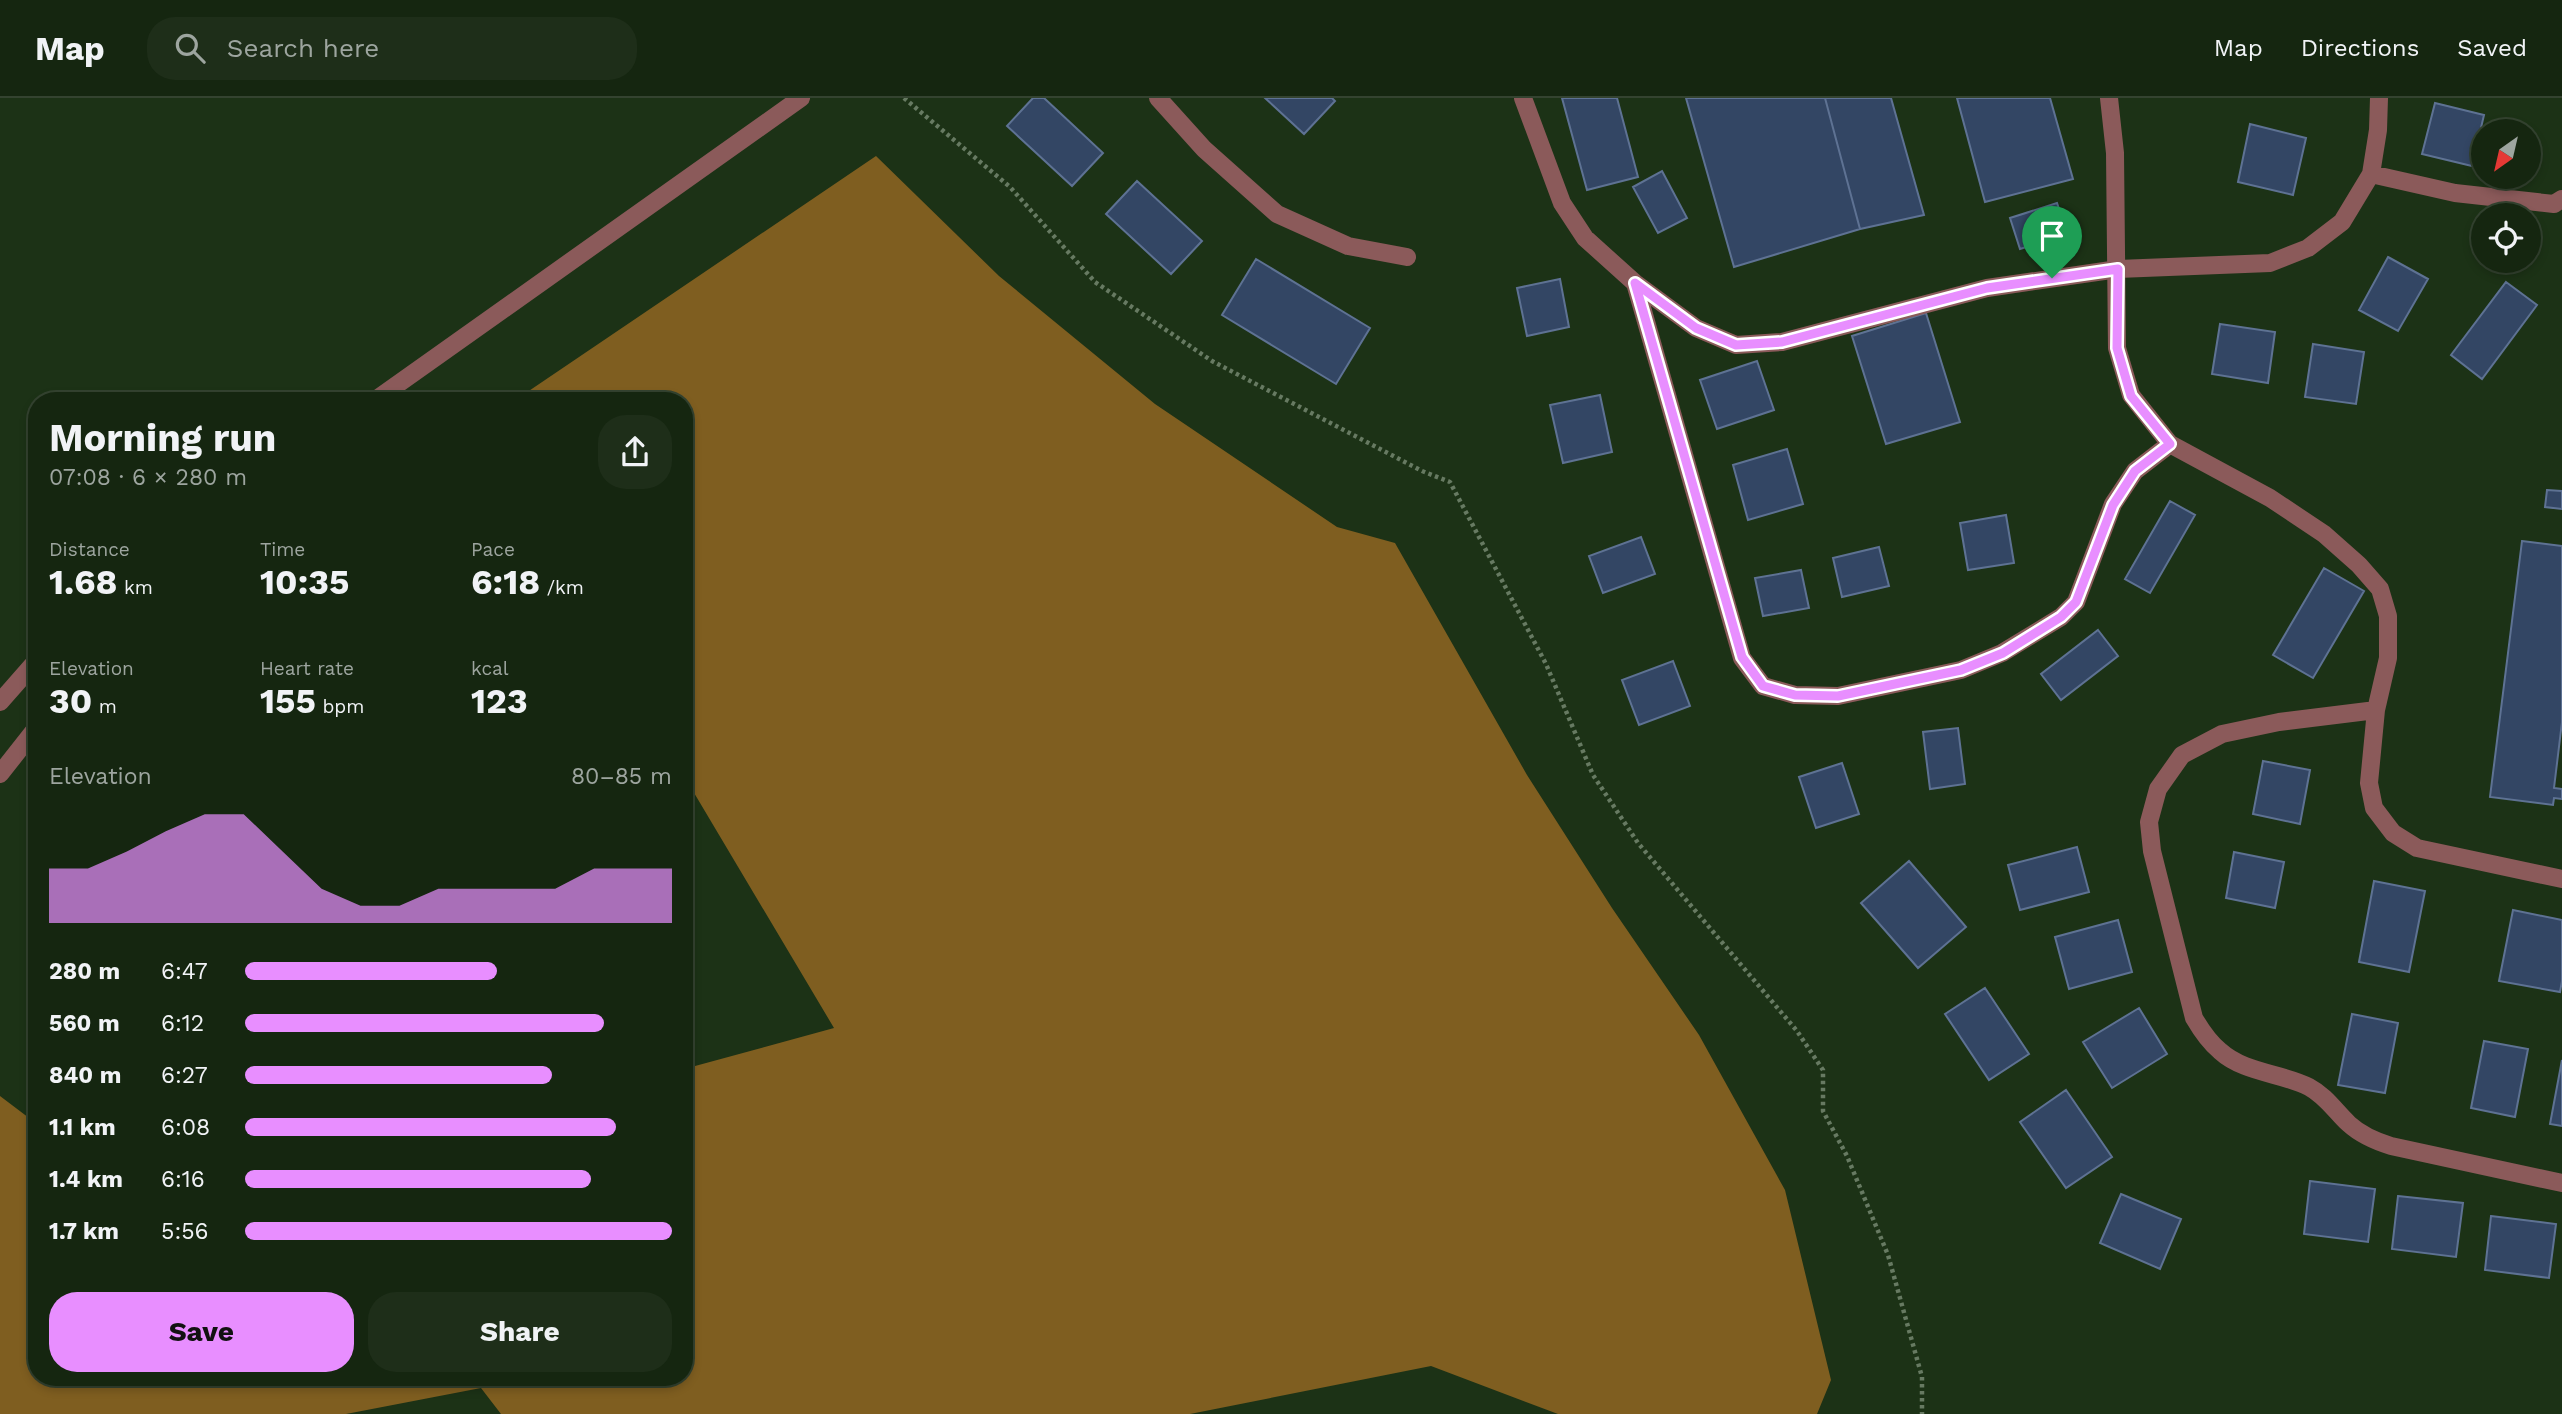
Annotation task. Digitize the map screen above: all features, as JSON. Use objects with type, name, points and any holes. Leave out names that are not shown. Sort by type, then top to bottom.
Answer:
[{"type":"street","points":[[387,392],[802,98]]},
{"type":"street","points":[[1158,98],[1204,149],[1277,214],[1348,246],[1407,257]]},
{"type":"street","points":[[1523,98],[1562,203],[1585,238],[1635,283],[1696,328],[1736,345],[1782,342],[1987,288],[2118,269],[2270,263],[2308,248],[2342,222],[2371,174],[2378,130],[2379,98]]},
{"type":"street","points":[[2109,98],[2115,153],[2117,348],[2131,396],[2170,444],[2270,498],[2324,534],[2380,589],[2388,616],[2388,658],[2376,710],[2369,783],[2374,808],[2393,833],[2417,848],[2562,878]]},
{"type":"street","points":[[2371,174],[2455,193],[2554,204],[2562,199]]},
{"type":"street","points":[[1635,283],[1742,657],[1763,686],[1795,695],[1838,696],[1961,670],[2003,653],[2061,617],[2076,602],[2113,505],[2135,471],[2170,444]]},
{"type":"street","points":[[0,702],[28,670]]},
{"type":"street","points":[[2376,710],[2279,722],[2222,734],[2182,755],[2158,789],[2149,822],[2152,852],[2194,1018],[2222,1053],[2245,1066],[2310,1088],[2326,1099],[2350,1125],[2369,1139],[2562,1183]]},
{"type":"street","points":[[0,774],[28,738]]},
{"type":"path","points":[[904,98],[1010,187],[1095,282],[1212,361],[1410,465],[1450,482],[1546,664],[1593,775],[1638,843],[1797,1031],[1823,1070],[1824,1111],[1847,1156],[1888,1255],[1922,1377],[1923,1414]]},
{"type":"shaded area","points":[[876,156],[999,276],[1155,404],[1337,527],[1395,543],[1527,775],[1612,908],[1699,1035],[1785,1190],[1831,1380],[1817,1414],[1558,1414],[1431,1366],[1190,1414],[501,1414],[481,1388],[346,1414],[0,1414],[0,1096],[28,1117],[28,1386],[693,1386],[693,1067],[834,1028],[693,791],[693,392],[527,392]]},
{"type":"building","points":[[1033,98],[1044,98],[1103,153],[1072,186],[1007,126]]},
{"type":"building","points":[[1265,98],[1332,98],[1335,101],[1304,134]]},
{"type":"building","points":[[1562,98],[1617,98],[1638,177],[1587,190]]},
{"type":"building","points":[[1686,98],[1825,98],[1860,229],[1734,267]]},
{"type":"building","points":[[1825,98],[1891,98],[1924,215],[1860,229]]},
{"type":"building","points":[[1957,98],[2050,98],[2073,179],[1985,202]]},
{"type":"building","points":[[2435,103],[2484,115],[2483,119],[2471,119],[2471,166],[2422,154]]},
{"type":"building","points":[[2250,124],[2306,138],[2293,195],[2238,182]]},
{"type":"building","points":[[1662,171],[1687,218],[1658,233],[1633,187]]},
{"type":"building","points":[[1137,181],[1202,241],[1171,274],[1106,214]]},
{"type":"building","points":[[2057,203],[2068,234],[2020,249],[2010,218]]},
{"type":"building","points":[[2388,257],[2428,279],[2398,331],[2359,310]]},
{"type":"building","points":[[1256,259],[1370,328],[1336,384],[1222,315]]},
{"type":"building","points":[[1560,279],[1569,327],[1527,336],[1517,288]]},
{"type":"building","points":[[2506,282],[2537,305],[2482,379],[2451,355]]},
{"type":"building","points":[[1926,313],[1960,422],[1886,444],[1852,336]]},
{"type":"building","points":[[2220,324],[2275,332],[2268,383],[2212,374]]},
{"type":"building","points":[[2313,344],[2364,352],[2356,404],[2305,397]]},
{"type":"building","points":[[1757,361],[1774,410],[1717,429],[1700,380]]},
{"type":"building","points":[[1600,395],[1612,452],[1563,463],[1550,405]]},
{"type":"building","points":[[1787,449],[1803,504],[1748,520],[1733,465]]},
{"type":"building","points":[[2547,490],[2562,491],[2562,509],[2545,507]]},
{"type":"building","points":[[2170,501],[2195,515],[2150,593],[2125,579]]},
{"type":"building","points":[[2006,515],[2014,563],[1968,570],[1960,523]]},
{"type":"building","points":[[1641,537],[1655,574],[1603,593],[1589,556]]},
{"type":"building","points":[[2522,541],[2562,546],[2562,722],[2554,788],[2562,789],[2562,799],[2554,798],[2553,805],[2490,797]]},
{"type":"building","points":[[1879,547],[1889,586],[1842,597],[1833,558]]},
{"type":"building","points":[[2324,568],[2364,591],[2313,678],[2273,655]]},
{"type":"building","points":[[1801,570],[1809,608],[1763,616],[1755,578]]},
{"type":"building","points":[[2098,630],[2118,656],[2061,700],[2041,674]]},
{"type":"building","points":[[1673,661],[1690,706],[1639,725],[1622,680]]},
{"type":"building","points":[[1958,728],[1965,784],[1930,789],[1923,732]]},
{"type":"building","points":[[2263,761],[2310,770],[2300,824],[2253,814]]},
{"type":"building","points":[[1842,763],[1859,814],[1816,828],[1799,777]]},
{"type":"building","points":[[2077,847],[2089,892],[2020,910],[2008,865]]},
{"type":"building","points":[[2234,852],[2284,862],[2275,908],[2226,898]]},
{"type":"building","points":[[1909,861],[1966,927],[1918,968],[1861,903]]},
{"type":"building","points":[[2374,881],[2425,891],[2409,972],[2359,962]]},
{"type":"building","points":[[2513,910],[2562,920],[2560,992],[2499,981]]},
{"type":"building","points":[[2118,920],[2132,972],[2069,989],[2055,937]]},
{"type":"building","points":[[1985,988],[2029,1054],[1989,1080],[1945,1014]]},
{"type":"building","points":[[2139,1008],[2167,1054],[2112,1088],[2083,1042]]},
{"type":"building","points":[[2352,1014],[2398,1023],[2385,1093],[2338,1085]]},
{"type":"building","points":[[2484,1041],[2528,1049],[2515,1117],[2471,1108]]},
{"type":"building","points":[[2562,1060],[2562,1126],[2550,1124]]},
{"type":"building","points":[[2066,1090],[2112,1157],[2066,1188],[2020,1122]]},
{"type":"building","points":[[2310,1181],[2375,1189],[2368,1242],[2304,1234]]},
{"type":"building","points":[[2121,1194],[2181,1219],[2160,1269],[2100,1243]]},
{"type":"building","points":[[2398,1196],[2463,1203],[2456,1257],[2392,1249]]},
{"type":"building","points":[[2491,1216],[2556,1224],[2549,1278],[2485,1270]]},
{"type":"route","points":[[2118,269],[2117,348],[2131,396],[2170,444],[2135,471],[2113,505],[2076,602],[2061,617],[2003,653],[1961,670],[1838,696],[1795,695],[1763,686],[1742,657],[1635,283],[1696,328],[1736,345],[1782,342],[1987,288],[2052,278],[2118,269]]}]
